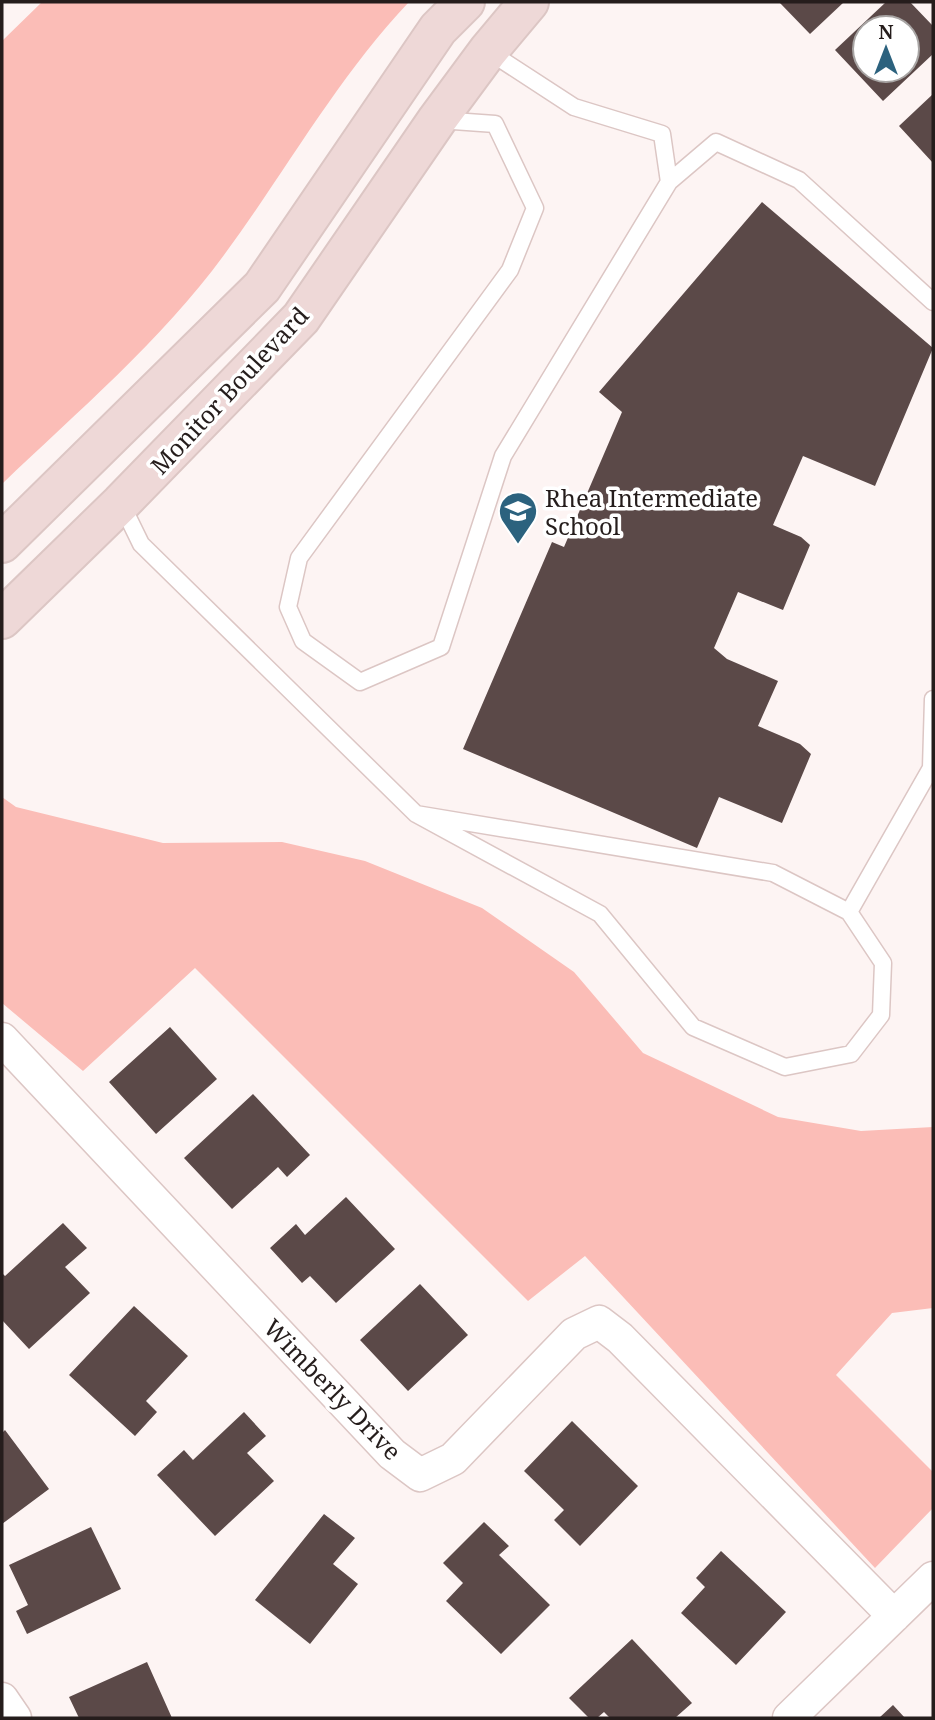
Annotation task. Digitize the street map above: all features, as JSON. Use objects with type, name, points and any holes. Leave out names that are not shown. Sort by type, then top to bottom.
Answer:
[{"type":"street","name":"Monitor Boulevard","points":[[2,543],[262,287],[438,30],[465,2]]},
{"type":"street","name":"Monitor Boulevard","points":[[2,619],[121,503],[301,318],[437,120],[488,51],[529,2]]},
{"type":"street","name":"Wimberly Drive","points":[[2,1039],[391,1454],[420,1475],[453,1459],[574,1334],[599,1322],[620,1338],[894,1616]]},
{"type":"street","points":[[789,1718],[933,1577]]},
{"type":"street","points":[[2,1699],[15,1718]]},
{"type":"lane","points":[[488,51],[574,107],[663,134],[668,182]]},
{"type":"lane","points":[[437,120],[495,124],[535,208],[510,270],[299,558],[288,607],[303,641],[360,682],[441,648],[503,456],[668,182],[716,142],[799,180],[933,302]]},
{"type":"lane","points":[[121,503],[141,544],[416,814],[600,914],[693,1027],[785,1067],[851,1054],[881,1015],[883,963],[849,912],[773,873],[416,814]]},
{"type":"lane","points":[[849,912],[931,768],[933,699]]},
{"type":"shaded area","points":[[42,2],[409,2],[335,93],[247,223],[199,287],[118,374],[2,484],[2,41]]},
{"type":"shaded area","points":[[2,797],[16,807],[163,843],[282,842],[365,861],[482,908],[574,972],[643,1053],[778,1117],[861,1131],[933,1127],[933,1308],[892,1313],[836,1375],[933,1472],[933,1508],[875,1568],[585,1256],[528,1301],[195,968],[83,1071],[2,1003]]},
{"type":"building","points":[[779,2],[844,2],[810,34]]},
{"type":"building","points":[[886,2],[910,2],[933,26],[933,54],[921,65],[921,14],[873,14]]},
{"type":"building","points":[[851,35],[851,67],[835,50]]},
{"type":"building","points":[[867,84],[901,84],[883,101]]},
{"type":"building","points":[[933,94],[933,163],[899,126]]},
{"type":"building","points":[[762,202],[933,348],[875,486],[803,456],[773,525],[801,537],[810,545],[783,610],[738,592],[714,648],[727,659],[778,681],[758,726],[800,744],[811,754],[782,823],[719,797],[697,848],[463,749],[552,542],[564,547],[622,412],[599,392]]},
{"type":"building","points":[[170,1027],[217,1079],[156,1134],[109,1082]]},
{"type":"building","points":[[253,1094],[310,1155],[287,1177],[278,1167],[232,1209],[184,1158]]},
{"type":"building","points":[[346,1197],[395,1249],[336,1303],[310,1276],[302,1283],[270,1248],[296,1224],[305,1235]]},
{"type":"building","points":[[63,1223],[87,1248],[65,1267],[90,1293],[29,1349],[2,1320],[2,1273],[5,1276]]},
{"type":"building","points":[[420,1284],[468,1335],[408,1391],[360,1340]]},
{"type":"building","points":[[134,1306],[188,1356],[146,1401],[157,1412],[135,1436],[69,1375]]},
{"type":"building","points":[[244,1412],[266,1436],[247,1453],[274,1481],[215,1536],[157,1475],[184,1450],[193,1460]]},
{"type":"building","points":[[572,1421],[638,1486],[580,1546],[554,1520],[564,1510],[524,1471]]},
{"type":"building","points":[[5,1430],[49,1489],[2,1524],[2,1433]]},
{"type":"building","points":[[324,1514],[355,1538],[333,1564],[358,1584],[310,1644],[255,1600]]},
{"type":"building","points":[[484,1522],[509,1546],[499,1555],[550,1605],[501,1654],[446,1601],[463,1583],[443,1563]]},
{"type":"building","points":[[91,1527],[121,1589],[27,1634],[16,1611],[28,1605],[9,1565]]},
{"type":"building","points":[[721,1551],[786,1612],[736,1665],[681,1613],[705,1587],[696,1578]]},
{"type":"building","points":[[632,1639],[692,1703],[675,1718],[610,1718],[604,1712],[597,1718],[589,1718],[569,1698]]},
{"type":"building","points":[[147,1662],[172,1718],[79,1718],[69,1697]]},
{"type":"building","points":[[893,1705],[905,1718],[879,1718]]},
{"type":"place","name":"Rhea Intermediate School","points":[[518,545]]}]
